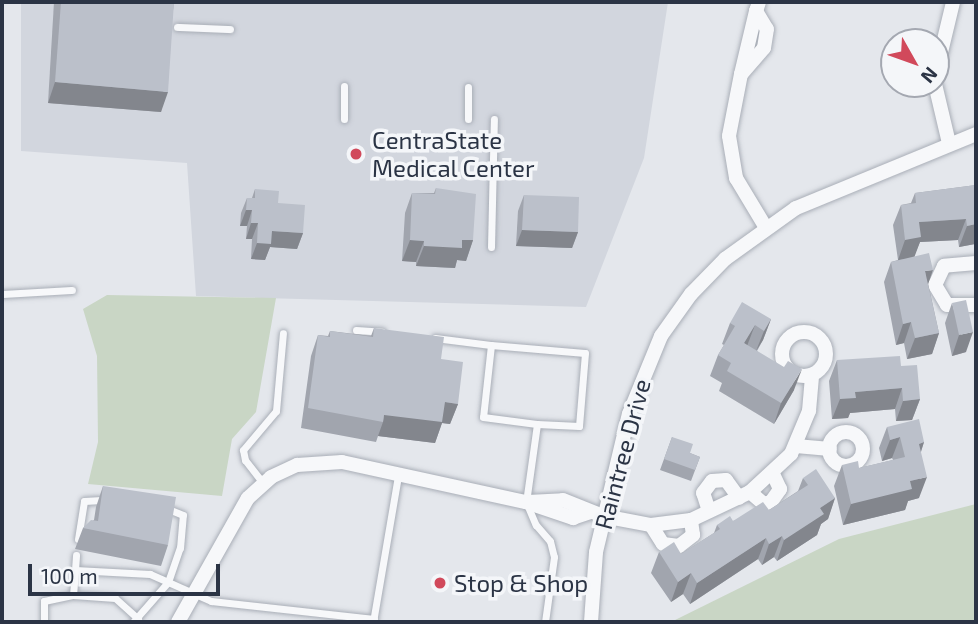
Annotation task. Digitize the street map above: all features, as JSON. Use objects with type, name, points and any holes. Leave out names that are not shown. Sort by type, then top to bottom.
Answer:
[{"type":"street","points":[[947,28],[953,2]]},
{"type":"street","points":[[758,6],[767,29],[764,48],[741,74],[731,116],[731,156],[745,198],[766,228]]},
{"type":"street","points":[[938,98],[949,143]]},
{"type":"street","name":"Raintree Drive","points":[[591,622],[596,514],[629,414],[661,336],[712,272],[766,228],[815,198],[976,134]]},
{"type":"street","points":[[976,263],[944,266],[935,285],[947,305],[976,305]]},
{"type":"street","points":[[709,512],[703,493],[712,481],[726,480],[745,495],[764,504],[771,502],[780,489],[773,474],[796,446],[809,411],[812,376]]},
{"type":"street","points":[[796,446],[830,449]]},
{"type":"street","points":[[178,622],[240,509],[263,483],[284,470],[319,461],[398,474],[526,502],[553,498],[576,503],[596,514],[651,526],[691,520],[745,495]]},
{"type":"street","points":[[651,526],[663,544],[679,546],[693,535],[691,520]]},
{"type":"lane","points":[[177,27],[230,29]]},
{"type":"lane","points":[[344,86],[344,119]]},
{"type":"lane","points":[[468,87],[468,119]]},
{"type":"lane","points":[[491,247],[494,119]]},
{"type":"lane","points":[[2,294],[72,290]]},
{"type":"lane","points":[[356,330],[397,334]]},
{"type":"lane","points":[[263,483],[244,460],[243,450],[276,411],[283,333]]},
{"type":"lane","points":[[424,337],[585,353],[579,426],[483,417],[491,345]]},
{"type":"lane","points":[[537,424],[526,502],[536,525],[550,541],[554,558],[545,622]]},
{"type":"lane","points":[[75,570],[126,570],[168,582],[194,596],[374,621],[398,474]]},
{"type":"lane","points":[[78,539],[83,501],[115,502]]},
{"type":"lane","points":[[44,622],[44,601],[73,595],[115,598],[135,621],[168,582],[180,548],[183,515],[178,509],[153,506]]},
{"type":"lane","points":[[73,595],[76,555]]},
{"type":"shaded area","name":"CentraState Medical Center","points":[[21,2],[668,2],[644,158],[586,307],[196,296],[187,163],[21,151]]},
{"type":"green space","points":[[107,295],[276,298],[256,412],[232,439],[222,496],[88,484],[98,442],[97,356],[83,309]]},
{"type":"green space","points":[[976,504],[976,622],[671,622],[839,539]]},
{"type":"building","points":[[61,2],[174,2],[168,92],[55,82]]},
{"type":"building","points":[[976,185],[976,224],[967,226],[966,219],[919,222],[921,237],[905,240],[901,205],[916,203],[915,193]]},
{"type":"building","points":[[436,188],[476,194],[473,240],[462,240],[462,248],[424,246],[424,241],[410,240],[412,193],[435,194]]},
{"type":"building","points":[[255,189],[279,191],[278,203],[305,205],[303,233],[272,231],[271,244],[257,243],[258,223],[251,223],[252,210],[246,210],[247,198],[255,198]]},
{"type":"building","points":[[524,195],[579,197],[578,232],[522,230]]},
{"type":"building","points":[[929,253],[933,270],[925,271],[939,333],[915,338],[911,322],[903,324],[891,262]]},
{"type":"building","points":[[966,300],[973,332],[959,335],[952,303]]},
{"type":"building","points":[[742,302],[771,319],[764,331],[755,325],[744,343],[784,367],[788,361],[802,369],[781,403],[727,371],[731,363],[718,355],[735,326],[730,323]]},
{"type":"building","points":[[374,328],[444,337],[441,359],[463,362],[458,404],[445,402],[442,422],[384,415],[383,422],[308,408],[318,335],[330,337],[330,331],[373,337]]},
{"type":"building","points":[[900,356],[901,366],[917,365],[920,399],[903,401],[902,388],[855,392],[856,398],[840,399],[837,360]]},
{"type":"building","points":[[919,419],[924,442],[919,444],[927,477],[910,481],[912,489],[851,504],[842,465],[858,461],[859,468],[905,457],[900,437],[890,440],[887,427]]},
{"type":"building","points":[[672,437],[693,444],[690,453],[700,457],[695,470],[664,459]]},
{"type":"building","points":[[816,469],[835,498],[820,508],[824,514],[784,540],[782,536],[769,544],[766,538],[697,583],[691,573],[678,582],[659,552],[674,542],[681,554],[720,529],[717,525],[730,516],[733,521],[763,502],[769,510],[808,485],[803,478]]},
{"type":"building","points":[[103,486],[176,497],[168,545],[83,528],[91,520],[98,521]]},
{"type":"place","name":"CentraState Medical Center","points":[[356,154]]},
{"type":"place","name":"Stop & Shop","points":[[440,583]]}]
